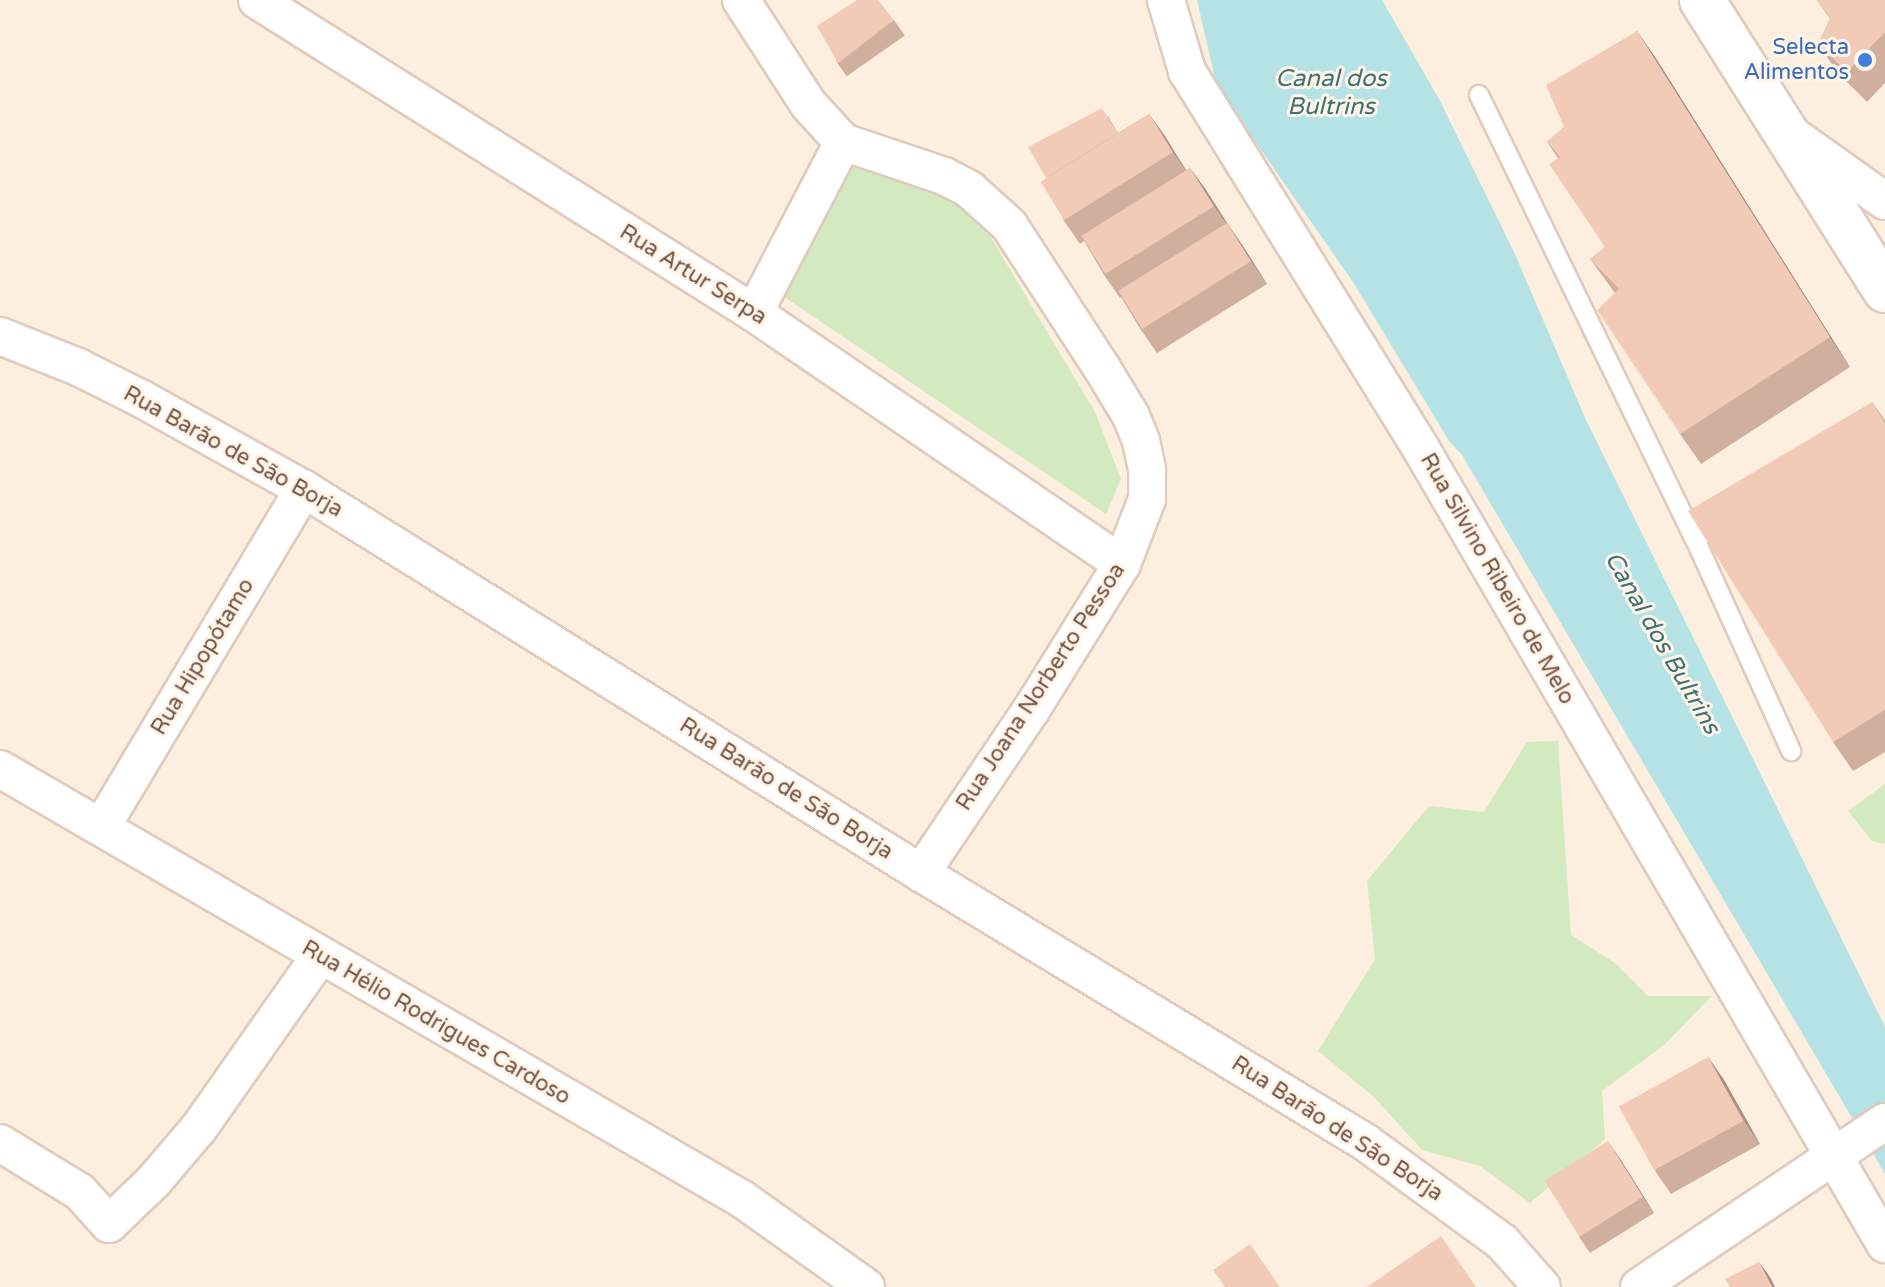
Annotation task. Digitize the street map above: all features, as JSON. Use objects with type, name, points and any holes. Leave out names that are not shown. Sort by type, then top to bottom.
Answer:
[{"type":"main road","points":[[1702,0],[1885,290]]},
{"type":"street","name":"Rua Artur Serpa","points":[[257,0],[754,313],[1122,564]]},
{"type":"street","points":[[289,0],[309,33]]},
{"type":"street","name":"Rua Joana Norberto Pessoa","points":[[741,0],[809,105],[843,142],[944,176],[969,189],[1009,225],[1131,416],[1141,441],[1147,470],[1147,499],[1122,564],[1031,710],[921,873]]},
{"type":"street","name":"Rua Silvino Ribeiro de Melo","points":[[1166,0],[1187,71],[1428,460],[1744,1006],[1844,1150],[1885,1244]]},
{"type":"street","points":[[1788,133],[1885,201]]},
{"type":"street","points":[[754,313],[843,142]]},
{"type":"street","name":"Rua Barão de São Borja","points":[[0,336],[78,367],[142,399],[304,489],[921,873],[1365,1142],[1502,1242],[1542,1287]]},
{"type":"street","name":"Rua Hipopótamo","points":[[102,826],[304,489]]},
{"type":"street","name":"Rua Hélio Rodrigues Cardoso","points":[[0,769],[742,1199],[866,1287]]},
{"type":"street","points":[[0,1143],[80,1192],[109,1224],[153,1182],[199,1128],[320,956]]},
{"type":"street","points":[[1639,1287],[1885,1122]]},
{"type":"lane","points":[[1479,95],[1695,539],[1791,751]]},
{"type":"lane","points":[[1695,539],[1735,513]]},
{"type":"green space","points":[[861,154],[971,204],[1095,412],[1121,479],[1106,514],[768,286]]},
{"type":"green space","points":[[1558,741],[1571,935],[1615,963],[1648,996],[1712,996],[1664,1045],[1602,1091],[1605,1139],[1530,1203],[1480,1166],[1422,1150],[1373,1096],[1318,1051],[1375,959],[1367,881],[1429,806],[1484,812],[1527,742]]},
{"type":"green space","points":[[1885,784],[1885,844],[1872,841],[1848,811]]},
{"type":"water","name":"Canal dos Bultrins","points":[[1197,0],[1382,0],[1439,99],[1514,252],[1586,420],[1885,1027],[1885,1174],[1462,455],[1449,441],[1353,282],[1217,87]]},
{"type":"building","points":[[857,0],[878,0],[894,20],[838,63],[817,26]]},
{"type":"building","name":"Selecta Alimentos","points":[[1817,0],[1885,0],[1885,32],[1847,72],[1818,44],[1830,18]]},
{"type":"building","points":[[1637,31],[1830,337],[1680,434],[1597,310],[1619,289],[1590,259],[1605,247],[1549,164],[1560,157],[1547,142],[1564,127],[1546,85]]},
{"type":"building","points":[[1102,108],[1118,133],[1046,178],[1028,147]]},
{"type":"building","points":[[1149,114],[1173,152],[1064,220],[1040,182]]},
{"type":"building","points":[[1190,168],[1214,206],[1105,274],[1081,236]]},
{"type":"building","points":[[1227,223],[1251,261],[1142,329],[1118,291]]},
{"type":"building","points":[[1872,402],[1885,423],[1885,710],[1833,742],[1688,511]]},
{"type":"building","points":[[1708,1057],[1743,1121],[1654,1170],[1619,1106]]},
{"type":"building","points":[[1608,1141],[1643,1197],[1579,1237],[1544,1181]]},
{"type":"building","points":[[1441,1236],[1476,1287],[1367,1287]]},
{"type":"building","points":[[1250,1244],[1280,1287],[1225,1287],[1213,1270]]},
{"type":"building","points":[[1759,1262],[1772,1287],[1730,1287],[1725,1279]]},
{"type":"place","name":"Selecta Alimentos","points":[[1865,60]]}]
